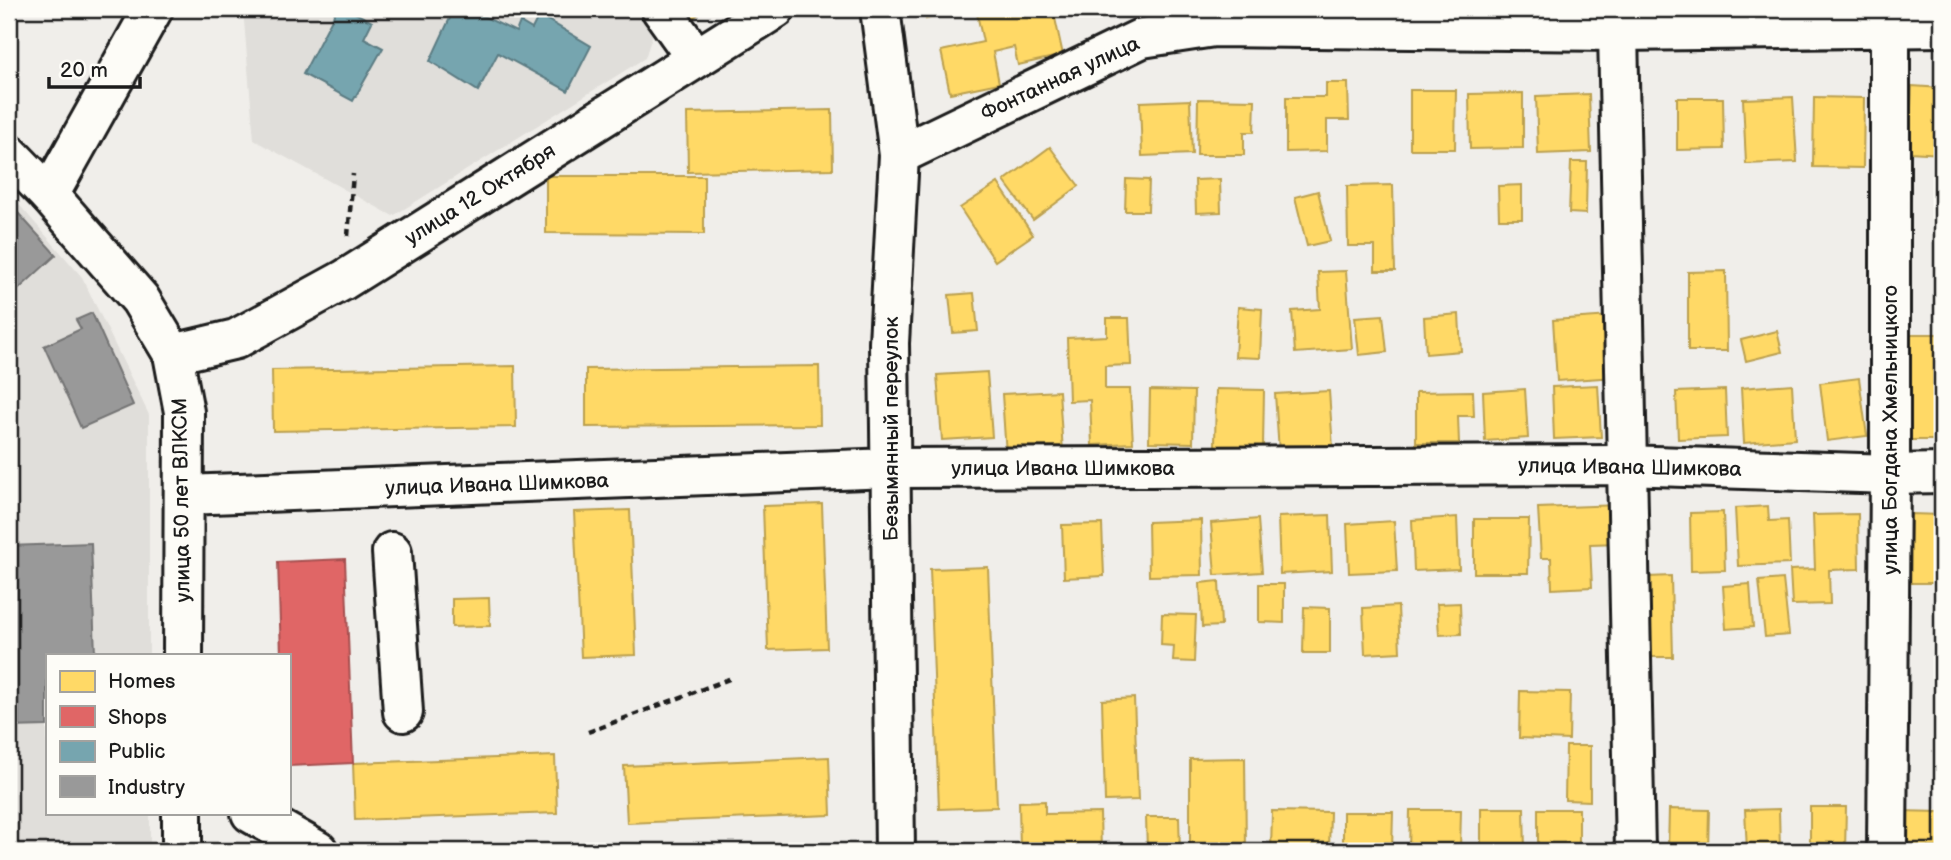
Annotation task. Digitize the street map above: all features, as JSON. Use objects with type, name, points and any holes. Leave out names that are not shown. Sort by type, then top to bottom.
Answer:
[{"type":"street","points":[[49,195],[153,9]]},
{"type":"street","points":[[661,9],[696,58]]},
{"type":"street","name":"улица 12 Октября","points":[[173,354],[236,339],[344,279],[775,9]]},
{"type":"street","name":"Безымянный переулок","points":[[880,9],[899,155],[889,343],[895,851]]},
{"type":"street","name":"Фонтанная улица","points":[[899,155],[1142,38],[1214,27],[1618,31],[1890,18],[1942,27]]},
{"type":"street","name":"улица Богдана Хмельницкого","points":[[1887,851],[1890,18]]},
{"type":"street","points":[[1618,31],[1635,851]]},
{"type":"street","name":"улица 50 лет ВЛКСМ","points":[[9,154],[49,195],[140,299],[173,354],[184,412],[183,654]]},
{"type":"street","name":"улица Ивана Шимкова","points":[[185,495],[891,468],[1625,465],[1890,474],[1942,473]]},
{"type":"street","points":[[392,552],[403,712]]},
{"type":"street","points":[[182,814],[182,851]]},
{"type":"street","points":[[253,814],[318,851]]},
{"type":"path","points":[[344,279],[353,174]]},
{"type":"path","points":[[588,732],[732,678]]},
{"type":"shaded area","points":[[243,9],[643,9],[656,24],[645,58],[393,216],[254,140]]},
{"type":"shaded area","points":[[9,193],[82,277],[149,415],[149,654],[46,654],[46,814],[150,814],[150,851],[9,851]]},
{"type":"building: Homes","points":[[686,9],[705,9],[693,18]]},
{"type":"building: Homes","points":[[923,9],[967,9],[926,19]]},
{"type":"building: Homes","points":[[976,9],[1053,9],[1063,55],[1018,65],[1014,47],[993,52],[999,83],[950,93],[941,51],[983,42]]},
{"type":"building: Homes","points":[[1326,83],[1348,83],[1349,120],[1327,120],[1327,151],[1286,152],[1286,97],[1326,97]]},
{"type":"building: Homes","points":[[1912,86],[1942,88],[1942,154],[1909,152]]},
{"type":"building: Homes","points":[[1410,90],[1456,90],[1455,149],[1410,149]]},
{"type":"building: Homes","points":[[1523,93],[1523,148],[1470,149],[1469,94]]},
{"type":"building: Homes","points":[[1589,94],[1591,152],[1538,154],[1536,96]]},
{"type":"building: Homes","points":[[1793,97],[1797,162],[1746,164],[1743,99]]},
{"type":"building: Homes","points":[[1814,97],[1864,98],[1863,168],[1813,167]]},
{"type":"building: Homes","points":[[1677,98],[1723,98],[1724,149],[1677,150]]},
{"type":"building: Homes","points":[[1198,99],[1255,100],[1254,132],[1244,132],[1244,155],[1197,155]]},
{"type":"building: Homes","points":[[1190,100],[1192,154],[1142,156],[1140,102]]},
{"type":"building: Homes","points":[[832,110],[833,169],[688,172],[687,113]]},
{"type":"building: Homes","points":[[1050,147],[1079,186],[1033,220],[1004,181]]},
{"type":"building: Homes","points":[[1571,162],[1587,162],[1586,214],[1569,213]]},
{"type":"building: Homes","points":[[546,176],[704,176],[704,234],[546,233]]},
{"type":"building: Homes","points":[[1126,179],[1149,180],[1148,211],[1125,211]]},
{"type":"building: Homes","points":[[1220,179],[1221,212],[1196,213],[1195,180]]},
{"type":"building: Homes","points":[[998,183],[1033,235],[995,261],[960,208]]},
{"type":"building: Homes","points":[[1393,185],[1395,271],[1375,271],[1375,246],[1348,246],[1347,186]]},
{"type":"building: Homes","points":[[1522,185],[1522,219],[1499,219],[1498,186]]},
{"type":"building: Homes","points":[[1318,191],[1330,241],[1307,246],[1295,197]]},
{"type":"building: Homes","points":[[1346,271],[1352,349],[1295,353],[1292,311],[1320,309],[1318,272]]},
{"type":"building: Homes","points":[[1726,271],[1727,351],[1688,351],[1688,272]]},
{"type":"building: Homes","points":[[974,293],[978,331],[953,333],[949,295]]},
{"type":"building: Homes","points":[[1238,307],[1262,309],[1260,358],[1235,357]]},
{"type":"building: Homes","points":[[1459,314],[1461,351],[1426,354],[1424,317]]},
{"type":"building: Homes","points":[[1383,315],[1387,352],[1359,355],[1355,317]]},
{"type":"building: Homes","points":[[1611,316],[1616,377],[1557,381],[1553,320]]},
{"type":"building: Homes","points":[[1107,318],[1129,318],[1131,365],[1105,366],[1105,389],[1130,389],[1133,443],[1092,445],[1090,400],[1069,401],[1067,338],[1107,336]]},
{"type":"building: Homes","points":[[1777,331],[1782,352],[1746,361],[1741,340]]},
{"type":"building: Homes","points":[[1905,334],[1942,334],[1942,440],[1906,440]]},
{"type":"building: Homes","points":[[515,366],[516,427],[273,431],[272,370]]},
{"type":"building: Homes","points":[[819,366],[820,425],[586,427],[586,369]]},
{"type":"building: Homes","points":[[987,372],[992,437],[942,440],[937,375]]},
{"type":"building: Homes","points":[[1859,378],[1867,436],[1827,441],[1820,383]]},
{"type":"building: Homes","points":[[1792,384],[1795,439],[1744,443],[1741,388]]},
{"type":"building: Homes","points":[[1598,385],[1601,437],[1554,439],[1552,387]]},
{"type":"building: Homes","points":[[1216,389],[1264,390],[1263,447],[1215,446]]},
{"type":"building: Homes","points":[[1525,389],[1528,438],[1485,441],[1483,392]]},
{"type":"building: Homes","points":[[1150,390],[1194,391],[1193,443],[1149,442]]},
{"type":"building: Homes","points":[[1725,390],[1727,437],[1678,439],[1676,392]]},
{"type":"building: Homes","points":[[1059,391],[1063,452],[1006,455],[1002,394]]},
{"type":"building: Homes","points":[[1329,391],[1333,448],[1279,452],[1275,394]]},
{"type":"building: Homes","points":[[1473,391],[1474,416],[1458,416],[1459,443],[1416,443],[1416,392]]},
{"type":"building: Homes","points":[[822,504],[827,648],[768,650],[763,506]]},
{"type":"building: Homes","points":[[1619,505],[1620,543],[1590,544],[1592,587],[1552,589],[1551,558],[1541,558],[1538,508]]},
{"type":"building: Homes","points":[[1768,506],[1769,521],[1788,520],[1790,564],[1738,566],[1735,508]]},
{"type":"building: Homes","points":[[630,510],[636,655],[581,657],[574,512]]},
{"type":"building: Homes","points":[[1723,512],[1725,570],[1691,571],[1690,513]]},
{"type":"building: Homes","points":[[1858,514],[1859,569],[1829,570],[1830,604],[1792,605],[1790,570],[1815,569],[1813,515]]},
{"type":"building: Homes","points":[[1911,514],[1942,515],[1942,612],[1937,612],[1938,583],[1909,583]]},
{"type":"building: Homes","points":[[1330,515],[1332,571],[1280,574],[1278,517]]},
{"type":"building: Homes","points":[[1457,517],[1459,569],[1414,571],[1412,520]]},
{"type":"building: Homes","points":[[1258,519],[1262,572],[1215,575],[1211,523]]},
{"type":"building: Homes","points":[[1474,519],[1529,519],[1528,573],[1474,573]]},
{"type":"building: Homes","points":[[1201,520],[1202,575],[1149,576],[1148,522]]},
{"type":"building: Homes","points":[[1394,521],[1397,571],[1349,573],[1347,524]]},
{"type":"building: Homes","points":[[1102,524],[1104,576],[1064,578],[1062,525]]},
{"type":"building: Homes","points":[[988,567],[997,807],[939,809],[930,569]]},
{"type":"building: Homes","points":[[1671,576],[1673,657],[1650,657],[1648,577]]},
{"type":"building: Homes","points":[[1783,579],[1789,635],[1765,637],[1759,581]]},
{"type":"building: Homes","points":[[1219,581],[1221,626],[1202,627],[1200,583]]},
{"type":"building: Homes","points":[[1259,584],[1284,584],[1284,623],[1259,622]]},
{"type":"building: Homes","points":[[1750,584],[1753,627],[1726,629],[1723,586]]},
{"type":"building: Homes","points":[[489,598],[490,626],[452,627],[452,599]]},
{"type":"building: Homes","points":[[1460,603],[1461,634],[1439,635],[1437,604]]},
{"type":"building: Homes","points":[[1398,606],[1400,652],[1365,654],[1363,608]]},
{"type":"building: Homes","points":[[1304,607],[1330,608],[1330,653],[1303,653]]},
{"type":"building: Homes","points":[[1162,614],[1196,615],[1194,662],[1173,661],[1174,646],[1161,645]]},
{"type":"building: Homes","points":[[1520,691],[1570,692],[1569,740],[1519,738]]},
{"type":"building: Homes","points":[[1134,698],[1138,800],[1105,801],[1102,700]]},
{"type":"building: Homes","points":[[1566,746],[1590,746],[1590,801],[1565,800]]},
{"type":"building: Homes","points":[[555,756],[557,813],[355,820],[353,763]]},
{"type":"building: Homes","points":[[829,757],[831,815],[627,823],[624,766]]},
{"type":"building: Homes","points":[[1245,758],[1246,849],[1190,850],[1190,759]]},
{"type":"building: Homes","points":[[1045,801],[1045,814],[1100,813],[1101,851],[1020,851],[1019,802]]},
{"type":"building: Homes","points":[[1810,807],[1846,807],[1845,851],[1810,851]]},
{"type":"building: Homes","points":[[1481,808],[1524,808],[1525,851],[1481,851]]},
{"type":"building: Homes","points":[[1538,809],[1579,809],[1579,851],[1538,851]]},
{"type":"building: Homes","points":[[1669,809],[1709,810],[1708,851],[1668,851]]},
{"type":"building: Homes","points":[[1779,809],[1780,851],[1747,851],[1745,810]]},
{"type":"building: Homes","points":[[1410,810],[1461,810],[1460,851],[1409,851]]},
{"type":"building: Homes","points":[[1272,811],[1330,812],[1329,851],[1271,851]]},
{"type":"building: Homes","points":[[1898,811],[1942,812],[1942,847],[1922,847],[1922,851],[1898,851]]},
{"type":"building: Homes","points":[[1343,812],[1393,812],[1392,851],[1343,851]]},
{"type":"building: Homes","points":[[1146,817],[1179,817],[1180,851],[1147,851]]},
{"type":"building: Shops","points":[[345,559],[353,763],[290,766],[290,654],[281,654],[278,562]]},
{"type":"building: Public","points":[[337,9],[348,9],[372,22],[364,38],[383,48],[353,101],[303,74]]},
{"type":"building: Public","points":[[438,9],[468,9],[516,32],[520,22],[532,29],[539,15],[591,46],[568,91],[498,53],[478,91],[430,61],[451,16]]},
{"type":"building: Industry","points":[[9,203],[56,255],[9,298]]},
{"type":"building: Industry","points":[[92,313],[133,405],[81,428],[44,346],[81,329],[76,320]]},
{"type":"building: Industry","points":[[91,543],[95,654],[46,654],[46,726],[9,727],[9,546]]},
{"type":"building: Industry","points":[[9,777],[12,851],[9,851]]}]
